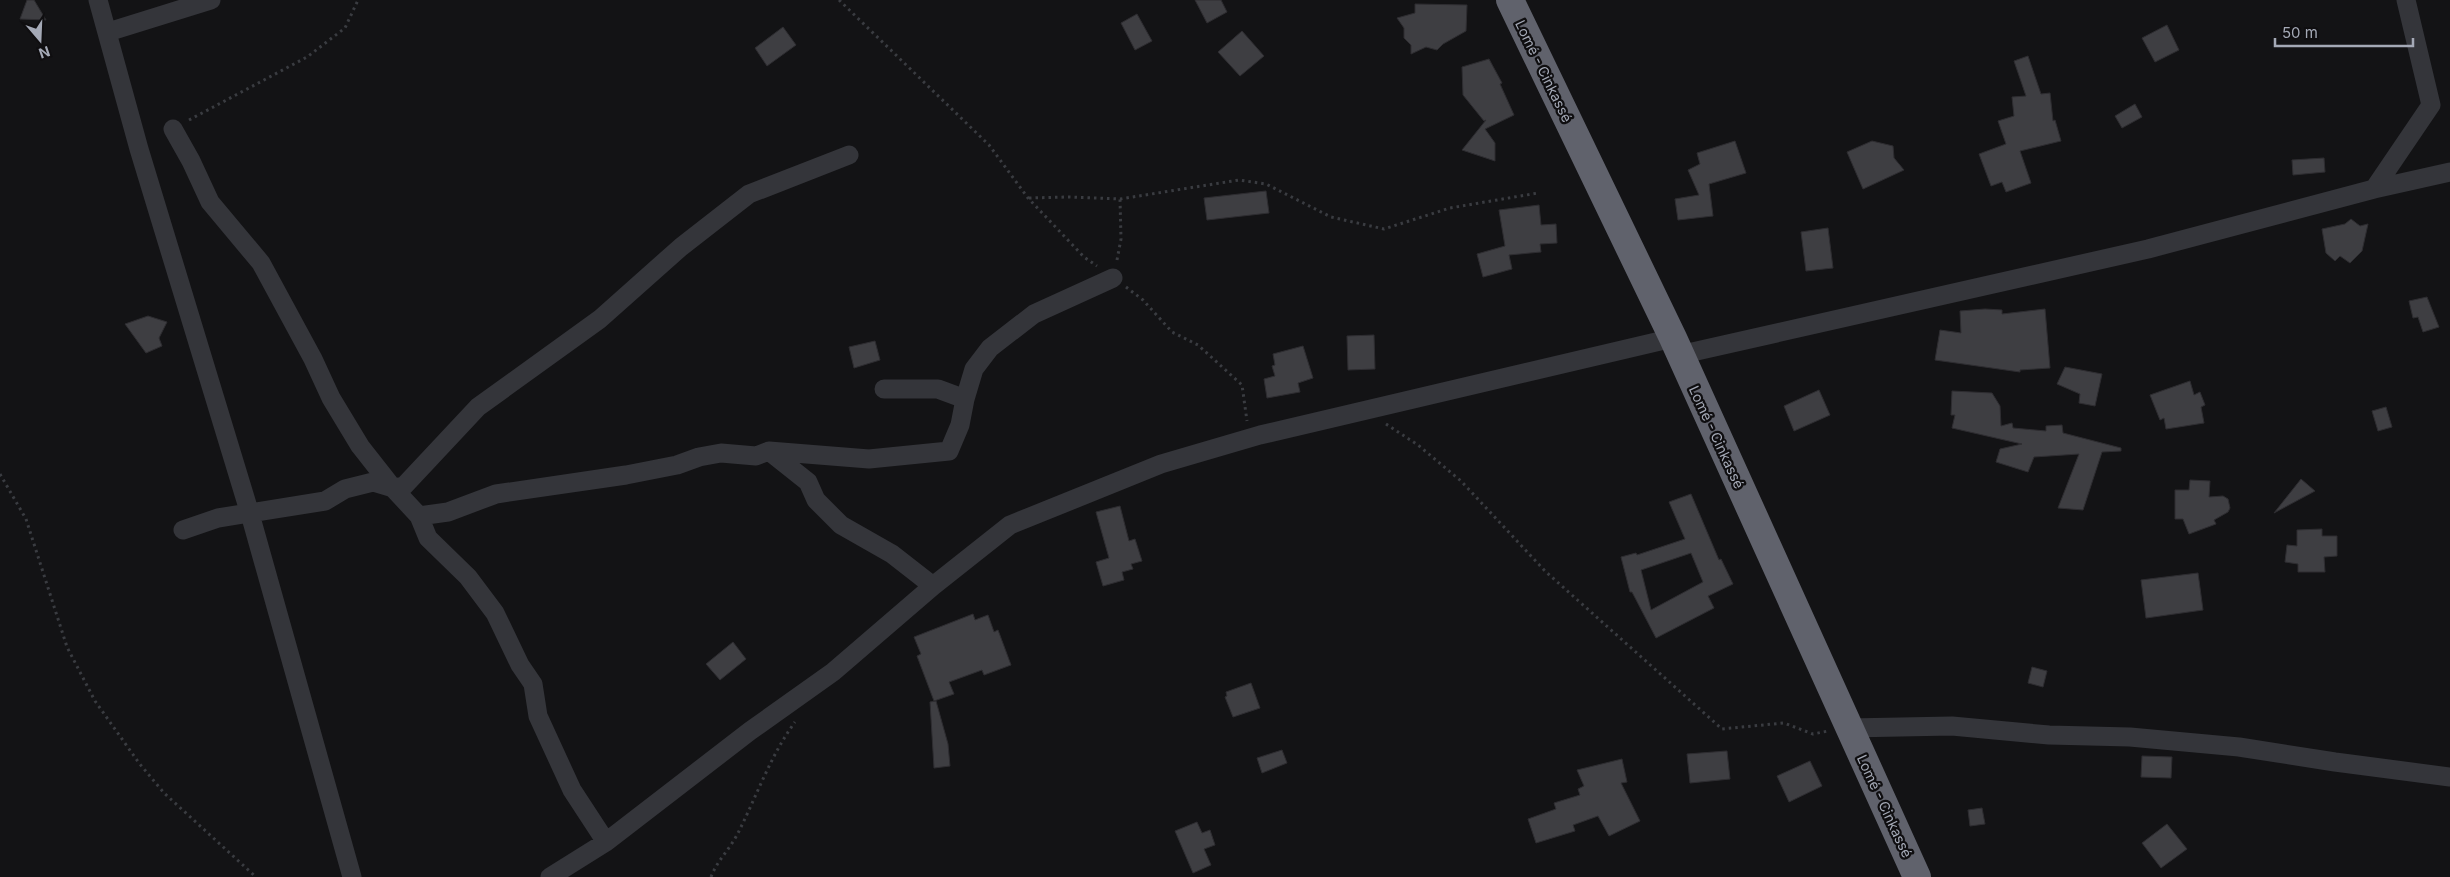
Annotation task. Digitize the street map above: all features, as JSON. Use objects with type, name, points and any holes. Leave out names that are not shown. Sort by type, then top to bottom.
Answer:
[{"type":"highway","name":"Lomé - Cinkassé","points":[[1510,0],[1676,347],[1918,877]]},
{"type":"street","points":[[98,0],[139,149],[250,514],[352,877]]},
{"type":"street","points":[[108,32],[211,0]]},
{"type":"street","points":[[2374,189],[2431,106],[2406,0]]},
{"type":"street","points":[[173,128],[210,202],[261,263],[313,359],[331,398],[360,446],[393,488],[419,516],[428,538],[468,577],[495,613],[520,665],[533,684],[538,716],[572,790],[606,842]]},
{"type":"street","points":[[183,530],[218,518],[326,501],[345,489],[373,482],[393,488],[404,486],[478,407],[600,319],[681,247],[749,194],[849,155]]},
{"type":"street","points":[[550,877],[606,842],[750,731],[833,672],[933,586],[1010,526],[1161,464],[1260,435],[1364,410],[2148,249],[2374,189],[2450,172]]},
{"type":"street","points":[[419,516],[448,512],[496,494],[626,475],[678,465],[699,457],[721,453],[756,456],[769,451],[869,459],[949,451],[960,425],[974,369],[990,348],[1034,314],[1113,278]]},
{"type":"street","points":[[884,388],[938,388],[965,399]]},
{"type":"street","points":[[769,451],[808,482],[816,500],[841,525],[892,554],[933,586]]},
{"type":"street","points":[[1849,728],[1952,726],[2049,735],[2130,737],[2239,746],[2335,762],[2450,777]]},
{"type":"path","points":[[173,128],[307,57],[345,28],[358,0]]},
{"type":"path","points":[[839,0],[989,145],[1028,198],[1084,257],[1143,300],[1172,332],[1198,345],[1242,385],[1247,421],[1260,435]]},
{"type":"path","points":[[1028,198],[1068,196],[1120,199],[1239,180],[1266,184],[1331,217],[1384,228],[1450,208],[1538,192]]},
{"type":"path","points":[[1113,278],[1121,239],[1120,199]]},
{"type":"path","points":[[1364,410],[1418,445],[1461,481],[1545,571],[1722,729],[1784,723],[1813,734],[1849,728]]},
{"type":"path","points":[[0,474],[26,519],[67,647],[95,701],[139,763],[164,793],[256,877]]},
{"type":"path","points":[[711,877],[715,865],[736,836],[789,731],[800,716]]},
{"type":"building","points":[[27,0],[34,0],[46,20],[20,19]]},
{"type":"building","points":[[1195,0],[1221,0],[1227,12],[1207,23]]},
{"type":"building","points":[[1415,4],[1467,5],[1466,31],[1443,44],[1437,50],[1426,47],[1411,54],[1411,45],[1404,38],[1404,28],[1397,18],[1415,13]]},
{"type":"building","points":[[1137,14],[1152,41],[1135,50],[1121,23]]},
{"type":"building","points":[[2167,25],[2179,50],[2155,62],[2142,38]]},
{"type":"building","points":[[783,27],[796,45],[767,66],[755,48]]},
{"type":"building","points":[[1242,31],[1264,56],[1240,76],[1218,52]]},
{"type":"building","points":[[2028,56],[2041,94],[2050,93],[2053,121],[2055,120],[2061,141],[2020,151],[2031,183],[2006,192],[2002,182],[1991,186],[1979,154],[2006,144],[1998,121],[2014,116],[2012,97],[2026,96],[2014,61]]},
{"type":"building","points":[[1489,59],[1502,83],[1500,84],[1514,115],[1485,129],[1495,143],[1495,161],[1462,150],[1486,120],[1484,121],[1463,95],[1462,67]]},
{"type":"building","points":[[2135,104],[2142,117],[2122,128],[2115,116]]},
{"type":"building","points":[[1735,141],[1746,173],[1709,184],[1713,216],[1678,220],[1675,199],[1699,195],[1688,170],[1700,164],[1697,153]]},
{"type":"building","points":[[1872,141],[1893,146],[1894,158],[1904,170],[1863,189],[1847,152]]},
{"type":"building","points":[[2324,158],[2325,172],[2293,175],[2292,160]]},
{"type":"building","points":[[1266,191],[1269,213],[1207,220],[1204,198]]},
{"type":"building","points":[[1539,205],[1541,225],[1556,224],[1557,243],[1540,244],[1541,252],[1509,255],[1512,269],[1483,277],[1477,254],[1505,246],[1499,210]]},
{"type":"building","points":[[2351,219],[2360,226],[2368,224],[2362,251],[2350,263],[2340,256],[2335,261],[2326,253],[2322,229],[2345,224]]},
{"type":"building","points":[[1828,228],[1833,268],[1806,271],[1801,232]]},
{"type":"building","points":[[2427,297],[2439,327],[2423,332],[2418,317],[2413,318],[2409,301]]},
{"type":"building","points":[[2045,309],[2050,368],[2020,370],[2020,372],[1935,360],[1940,330],[1961,333],[1960,311],[2002,310],[2002,314]]},
{"type":"building","points":[[148,316],[167,322],[159,338],[162,346],[146,353],[125,324]]},
{"type":"building","points":[[1374,335],[1375,369],[1348,370],[1347,336]]},
{"type":"building","points":[[875,341],[880,360],[854,368],[849,347]]},
{"type":"building","points":[[1303,346],[1313,378],[1298,383],[1300,392],[1267,398],[1264,379],[1275,376],[1272,366],[1275,365],[1273,354]]},
{"type":"building","points":[[2065,367],[2102,374],[2095,406],[2079,403],[2080,394],[2057,384]]},
{"type":"building","points":[[2190,381],[2194,395],[2200,392],[2205,405],[2201,407],[2204,423],[2166,429],[2164,418],[2160,420],[2150,395]]},
{"type":"building","points":[[1819,390],[1830,415],[1794,431],[1784,406]]},
{"type":"building","points":[[1952,391],[1992,393],[2000,406],[2001,426],[2012,423],[2013,428],[2046,431],[2046,426],[2062,425],[2063,433],[2121,448],[2121,451],[2102,452],[2083,510],[2058,508],[2079,454],[2034,457],[2028,472],[1996,462],[2000,449],[2022,444],[1952,428],[1955,415],[1951,415]]},
{"type":"building","points":[[2386,407],[2392,427],[2378,431],[2372,411]]},
{"type":"building","points":[[2301,479],[2315,491],[2274,513]]},
{"type":"building","points":[[2190,480],[2210,481],[2209,497],[2223,496],[2228,499],[2230,508],[2228,512],[2214,520],[2216,524],[2189,534],[2183,519],[2175,519],[2175,490],[2189,490]]},
{"type":"building","points":[[1691,494],[1719,560],[1721,559],[1733,584],[1708,596],[1714,608],[1656,638],[1632,592],[1630,592],[1621,557],[1636,553],[1637,555],[1685,539],[1669,502]],"holes":[[[1691,553],[1703,582],[1651,610],[1641,570]]]},
{"type":"building","points":[[1120,506],[1129,541],[1135,539],[1142,561],[1131,564],[1133,569],[1122,572],[1124,580],[1103,586],[1096,562],[1109,558],[1096,512]]},
{"type":"building","points":[[2322,529],[2322,536],[2337,536],[2337,556],[2324,557],[2325,572],[2298,572],[2298,564],[2285,562],[2287,545],[2297,546],[2297,530]]},
{"type":"building","points":[[2198,573],[2203,610],[2146,618],[2141,580]]},
{"type":"building","points":[[973,614],[975,620],[988,615],[994,632],[998,630],[1011,665],[984,675],[982,670],[949,682],[954,694],[934,701],[917,656],[921,654],[914,637]]},
{"type":"building","points":[[733,642],[746,659],[720,680],[706,664]]},
{"type":"building","points":[[2032,667],[2047,671],[2043,687],[2028,683]]},
{"type":"building","points":[[1251,683],[1260,708],[1233,717],[1225,697],[1227,696],[1226,692]]},
{"type":"building","points":[[936,701],[948,744],[950,766],[934,768],[930,702]]},
{"type":"building","points":[[1282,750],[1287,763],[1262,773],[1257,758]]},
{"type":"building","points":[[1727,751],[1730,779],[1690,783],[1687,754]]},
{"type":"building","points":[[2142,756],[2172,757],[2171,778],[2141,777]]},
{"type":"building","points":[[1622,759],[1627,782],[1621,783],[1640,821],[1609,836],[1598,816],[1573,825],[1575,831],[1536,843],[1528,819],[1556,809],[1554,803],[1580,795],[1578,789],[1584,786],[1577,770]]},
{"type":"building","points":[[1810,761],[1822,786],[1789,802],[1777,776]]},
{"type":"building","points":[[1982,808],[1985,824],[1970,826],[1968,810]]},
{"type":"building","points":[[1197,822],[1202,833],[1210,830],[1215,845],[1204,849],[1211,865],[1193,873],[1175,831]]},
{"type":"building","points":[[2167,824],[2187,849],[2161,868],[2142,843]]}]
